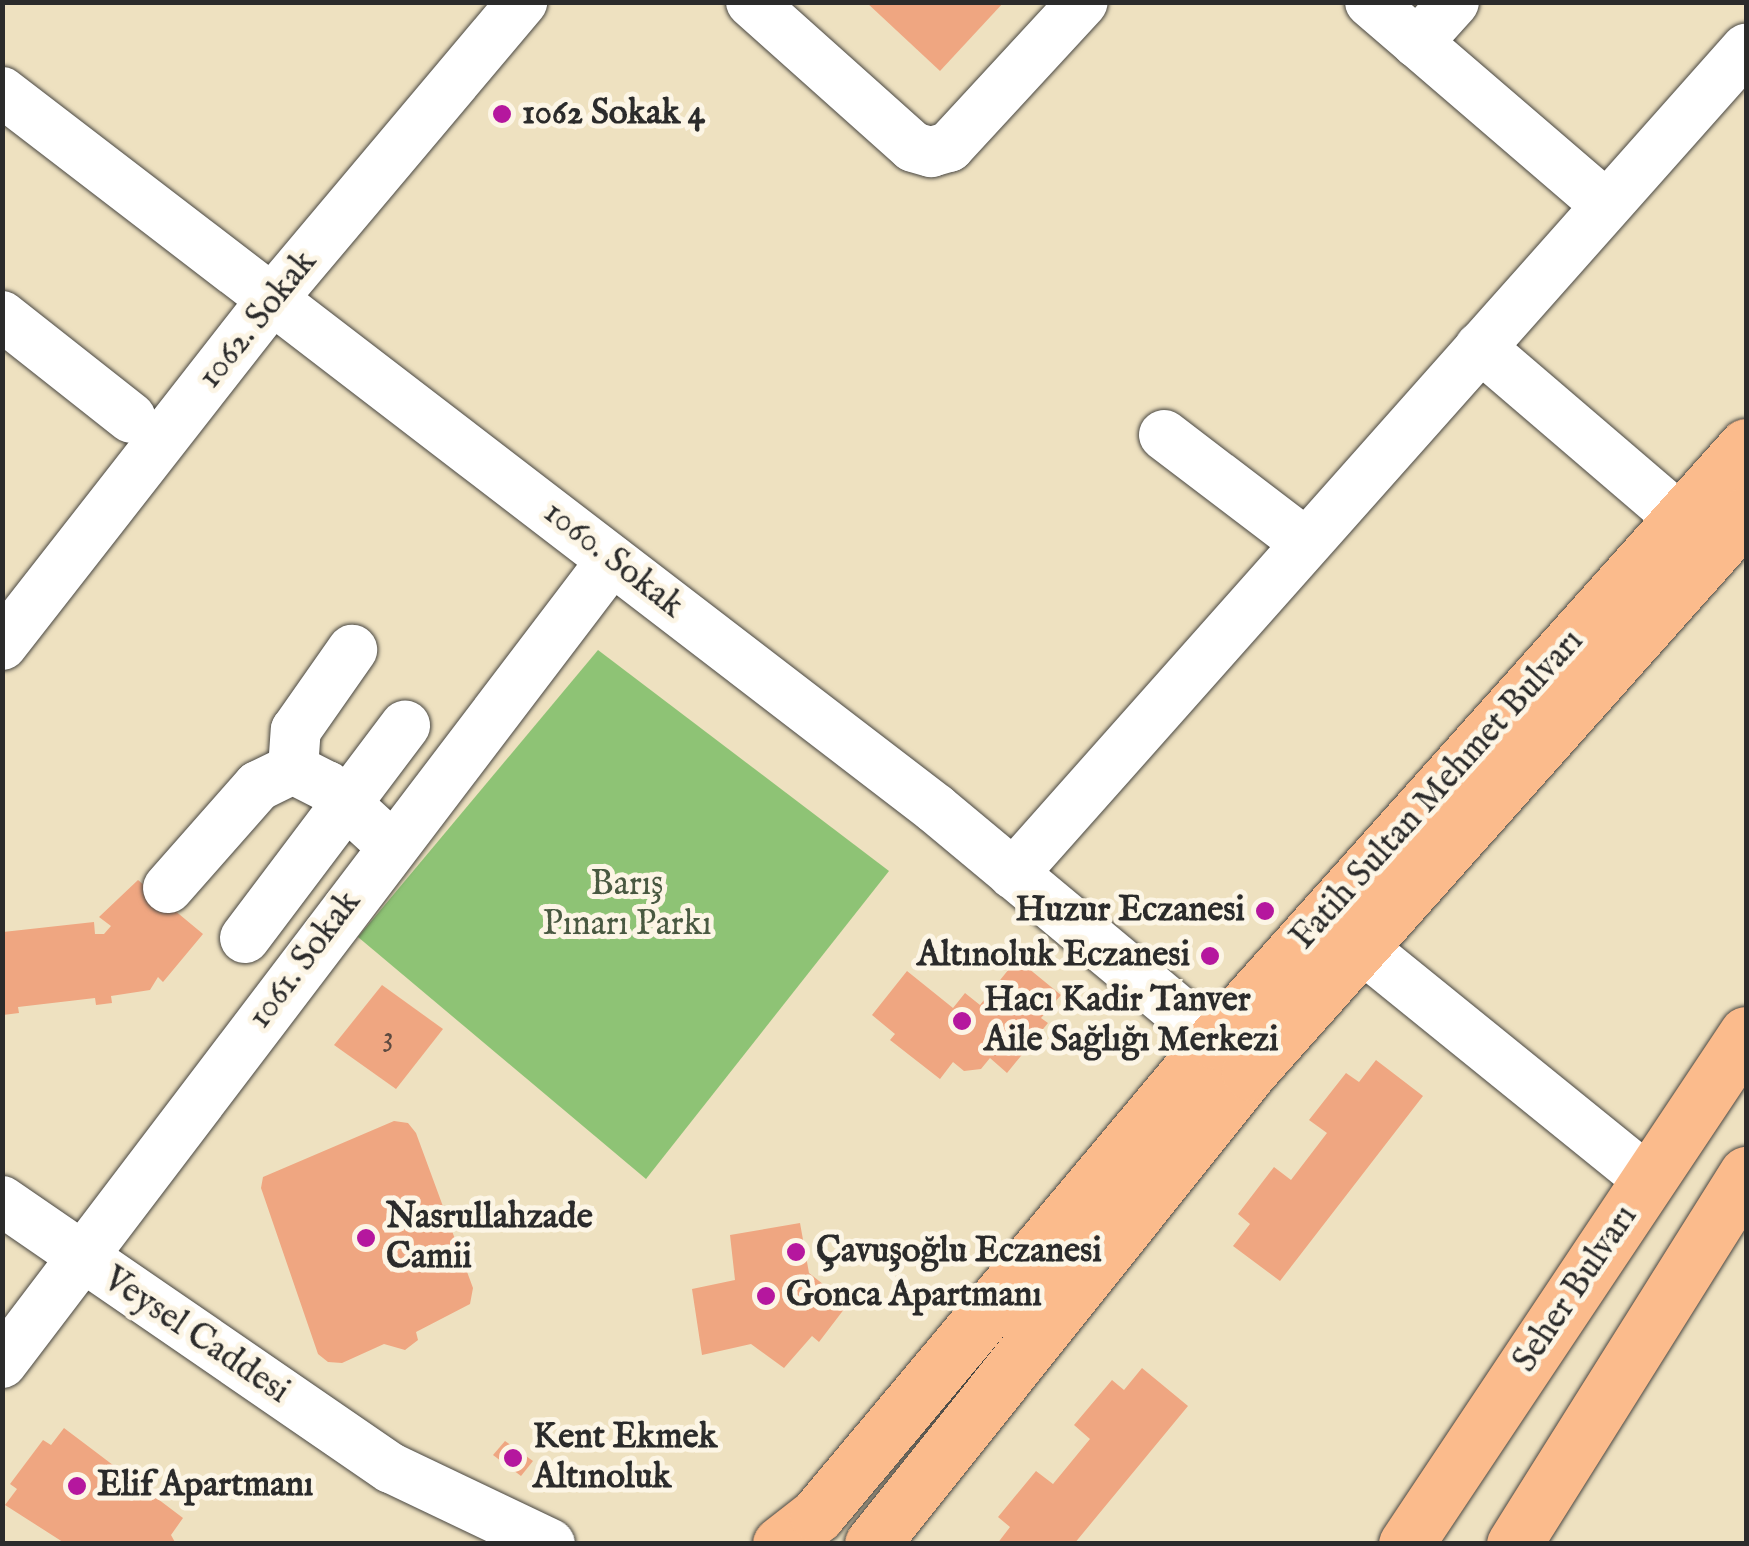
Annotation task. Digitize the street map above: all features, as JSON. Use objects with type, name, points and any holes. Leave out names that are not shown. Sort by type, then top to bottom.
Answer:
[{"type":"main road","name":"Fatih Sultan Mehmet Bulvarı","points":[[780,1544],[817,1515],[1214,1040],[1746,446]]},
{"type":"main road","name":"Fatih Sultan Mehmet Bulvarı","points":[[872,1544],[1249,1072],[1746,514]]},
{"type":"main road","name":"Seher Bulvarı","points":[[1406,1544],[1746,1034]]},
{"type":"main road","points":[[1514,1544],[1746,1174]]},
{"type":"street","name":"1062. Sokak","points":[[2,646],[273,298],[522,2]]},
{"type":"street","points":[[750,2],[913,147],[931,152],[949,147],[1083,2]]},
{"type":"street","points":[[1370,2],[1606,204]]},
{"type":"street","points":[[1418,43],[1454,2]]},
{"type":"street","points":[[1013,874],[1746,50]]},
{"type":"street","name":"1060. Sokak","points":[[8,106],[273,298],[612,560],[1013,874],[1214,1040]]},
{"type":"street","points":[[2,316],[131,418]]},
{"type":"street","points":[[1480,347],[1681,520]]},
{"type":"street","points":[[1164,435],[1306,543]]},
{"type":"street","name":"1061. Sokak","points":[[2,1364],[78,1256],[612,560]]},
{"type":"street","points":[[293,769],[289,755],[296,730],[352,650]]},
{"type":"street","points":[[245,938],[405,726]]},
{"type":"street","points":[[168,888],[258,786],[293,769],[307,772],[392,846]]},
{"type":"street","points":[[1360,947],[1650,1180]]},
{"type":"street","name":"Veysel Caddesi","points":[[2,1201],[391,1468],[550,1544]]},
{"type":"street","name":"Veysel Caddesi","points":[[391,1468],[471,1544]]},
{"type":"green space","name":"Barış Pınarı Parkı","points":[[598,650],[889,871],[646,1179],[358,937]]},
{"type":"building","points":[[866,2],[1004,2],[940,71]]},
{"type":"building","points":[[138,880],[203,934],[163,982],[158,977],[150,990],[111,996],[112,1003],[96,1005],[95,998],[18,1007],[19,1013],[3,1015],[3,932],[94,922],[95,934],[104,934],[111,926],[99,917]]},
{"type":"building","name":"Hacı Kadir Tanver Aile Sağlığı Merkezi","points":[[1017,959],[1061,995],[1041,1018],[1048,1023],[1007,1073],[990,1058],[981,1069],[964,1071],[953,1062],[940,1079],[890,1040],[895,1034],[872,1015],[907,971],[953,1008],[965,993],[980,1005]]},
{"type":"building","points":[[382,985],[443,1029],[396,1089],[334,1045]]},
{"type":"building","points":[[1376,1060],[1423,1096],[1280,1281],[1233,1246],[1250,1224],[1238,1214],[1274,1167],[1291,1180],[1327,1133],[1309,1120],[1346,1073],[1359,1082]]},
{"type":"building","name":"Nasrullahzade Camii","points":[[394,1121],[408,1123],[416,1133],[473,1288],[470,1304],[416,1332],[418,1340],[405,1350],[384,1344],[342,1363],[328,1362],[318,1354],[261,1188],[263,1177]]},
{"type":"building","name":"Gonca Apartmanı","points":[[800,1223],[809,1273],[848,1304],[819,1342],[812,1336],[784,1368],[751,1344],[702,1355],[692,1289],[735,1280],[730,1235]]},
{"type":"building","points":[[1142,1368],[1188,1406],[1074,1544],[997,1544],[1010,1527],[998,1517],[1036,1471],[1053,1484],[1090,1439],[1074,1425],[1112,1380],[1124,1390]]},
{"type":"building","name":"Elif Apartmanı","points":[[64,1428],[183,1518],[171,1535],[176,1544],[66,1544],[5,1505],[17,1489],[10,1484],[43,1440],[51,1445]]},
{"type":"building","name":"Kent Ekmek Altınoluk","points":[[505,1441],[533,1461],[521,1476],[493,1455]]},
{"type":"place","name":"1062 Sokak 4","points":[[502,114]]},
{"type":"place","name":"Huzur Eczanesi","points":[[1265,911]]},
{"type":"place","name":"Altınoluk Eczanesi","points":[[1210,956]]},
{"type":"place","name":"Hacı Kadir Tanver Aile Sağlığı Merkezi","points":[[962,1021]]},
{"type":"place","name":"Nasrullahzade Camii","points":[[366,1238]]},
{"type":"place","name":"Çavuşoğlu Eczanesi","points":[[796,1252]]},
{"type":"place","name":"Gonca Apartmanı","points":[[766,1296]]},
{"type":"place","name":"Kent Ekmek Altınoluk","points":[[513,1458]]},
{"type":"place","name":"Elif Apartmanı","points":[[77,1486]]}]
